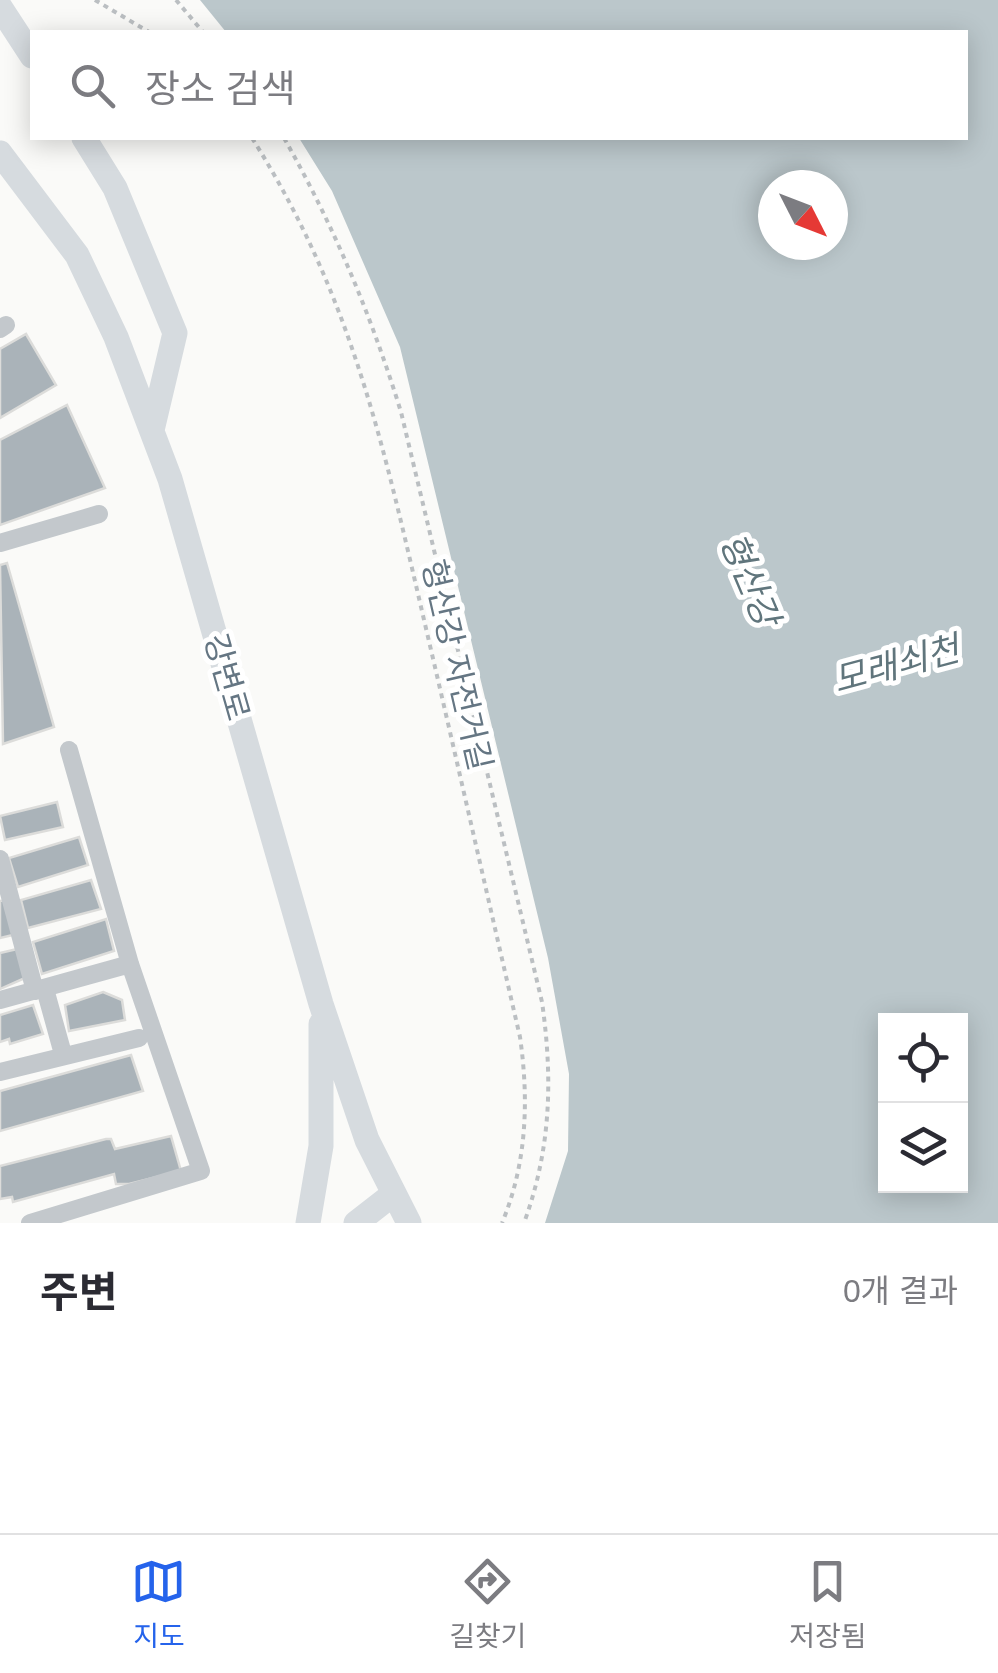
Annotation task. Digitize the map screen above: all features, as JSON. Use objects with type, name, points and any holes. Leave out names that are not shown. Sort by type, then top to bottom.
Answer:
[{"type":"street","points":[[0,8],[30,53]]},
{"type":"street","points":[[85,140],[115,188],[175,333],[152,430]]},
{"type":"street","name":"강변로","points":[[0,152],[77,255],[116,337],[152,430],[170,479],[321,1004],[367,1140],[409,1223]]},
{"type":"street","points":[[0,543],[99,514]]},
{"type":"street","points":[[30,1223],[200,1171],[130,964],[70,750]]},
{"type":"street","points":[[0,859],[63,1054]]},
{"type":"street","points":[[0,1000],[130,964]]},
{"type":"street","points":[[308,1223],[321,1146],[321,1004]]},
{"type":"street","points":[[0,1072],[139,1038]]},
{"type":"street","points":[[356,1223],[392,1195]]},
{"type":"path","points":[[95,0],[146,30]]},
{"type":"path","points":[[176,0],[201,30]]},
{"type":"path","name":"형산강 자전거길","points":[[253,140],[299,216],[353,342],[387,459],[516,1018],[526,1079],[525,1130],[518,1176],[502,1223]]},
{"type":"path","points":[[285,140],[338,238],[376,330],[401,412],[542,1002],[550,1060],[550,1111],[524,1223]]},
{"type":"water","points":[[200,0],[998,0],[998,1223],[545,1223],[568,1151],[569,1074],[548,958],[400,347],[332,191],[300,140],[968,140],[968,30],[224,30]]},
{"type":"building","points":[[26,334],[56,385],[0,418],[0,349]]},
{"type":"building","points":[[67,405],[105,488],[0,525],[0,440]]},
{"type":"building","points":[[7,563],[54,727],[3,744],[0,565]]},
{"type":"building","points":[[57,802],[63,827],[5,840],[0,816]]},
{"type":"building","points":[[79,837],[88,865],[18,887],[9,858]]},
{"type":"building","points":[[91,880],[101,909],[28,928],[21,900]]},
{"type":"building","points":[[6,900],[17,934],[0,938],[0,901]]},
{"type":"building","points":[[106,919],[114,951],[42,974],[33,942]]},
{"type":"building","points":[[17,949],[25,978],[0,989],[0,953]]},
{"type":"building","points":[[103,992],[122,1000],[125,1020],[69,1031],[65,1005]]},
{"type":"building","points":[[33,1005],[43,1034],[10,1044],[9,1039],[0,1042],[0,1015]]},
{"type":"building","points":[[131,1055],[143,1091],[0,1131],[0,1091]]},
{"type":"building","points":[[171,1136],[181,1171],[129,1184],[116,1184],[114,1174],[13,1202],[12,1197],[0,1199],[0,1166],[106,1139],[111,1139],[115,1149]]},
{"type":"water label","name":"형산강","points":[[750,579]]},
{"type":"water label","name":"모래쇠천","points":[[896,664]]}]
